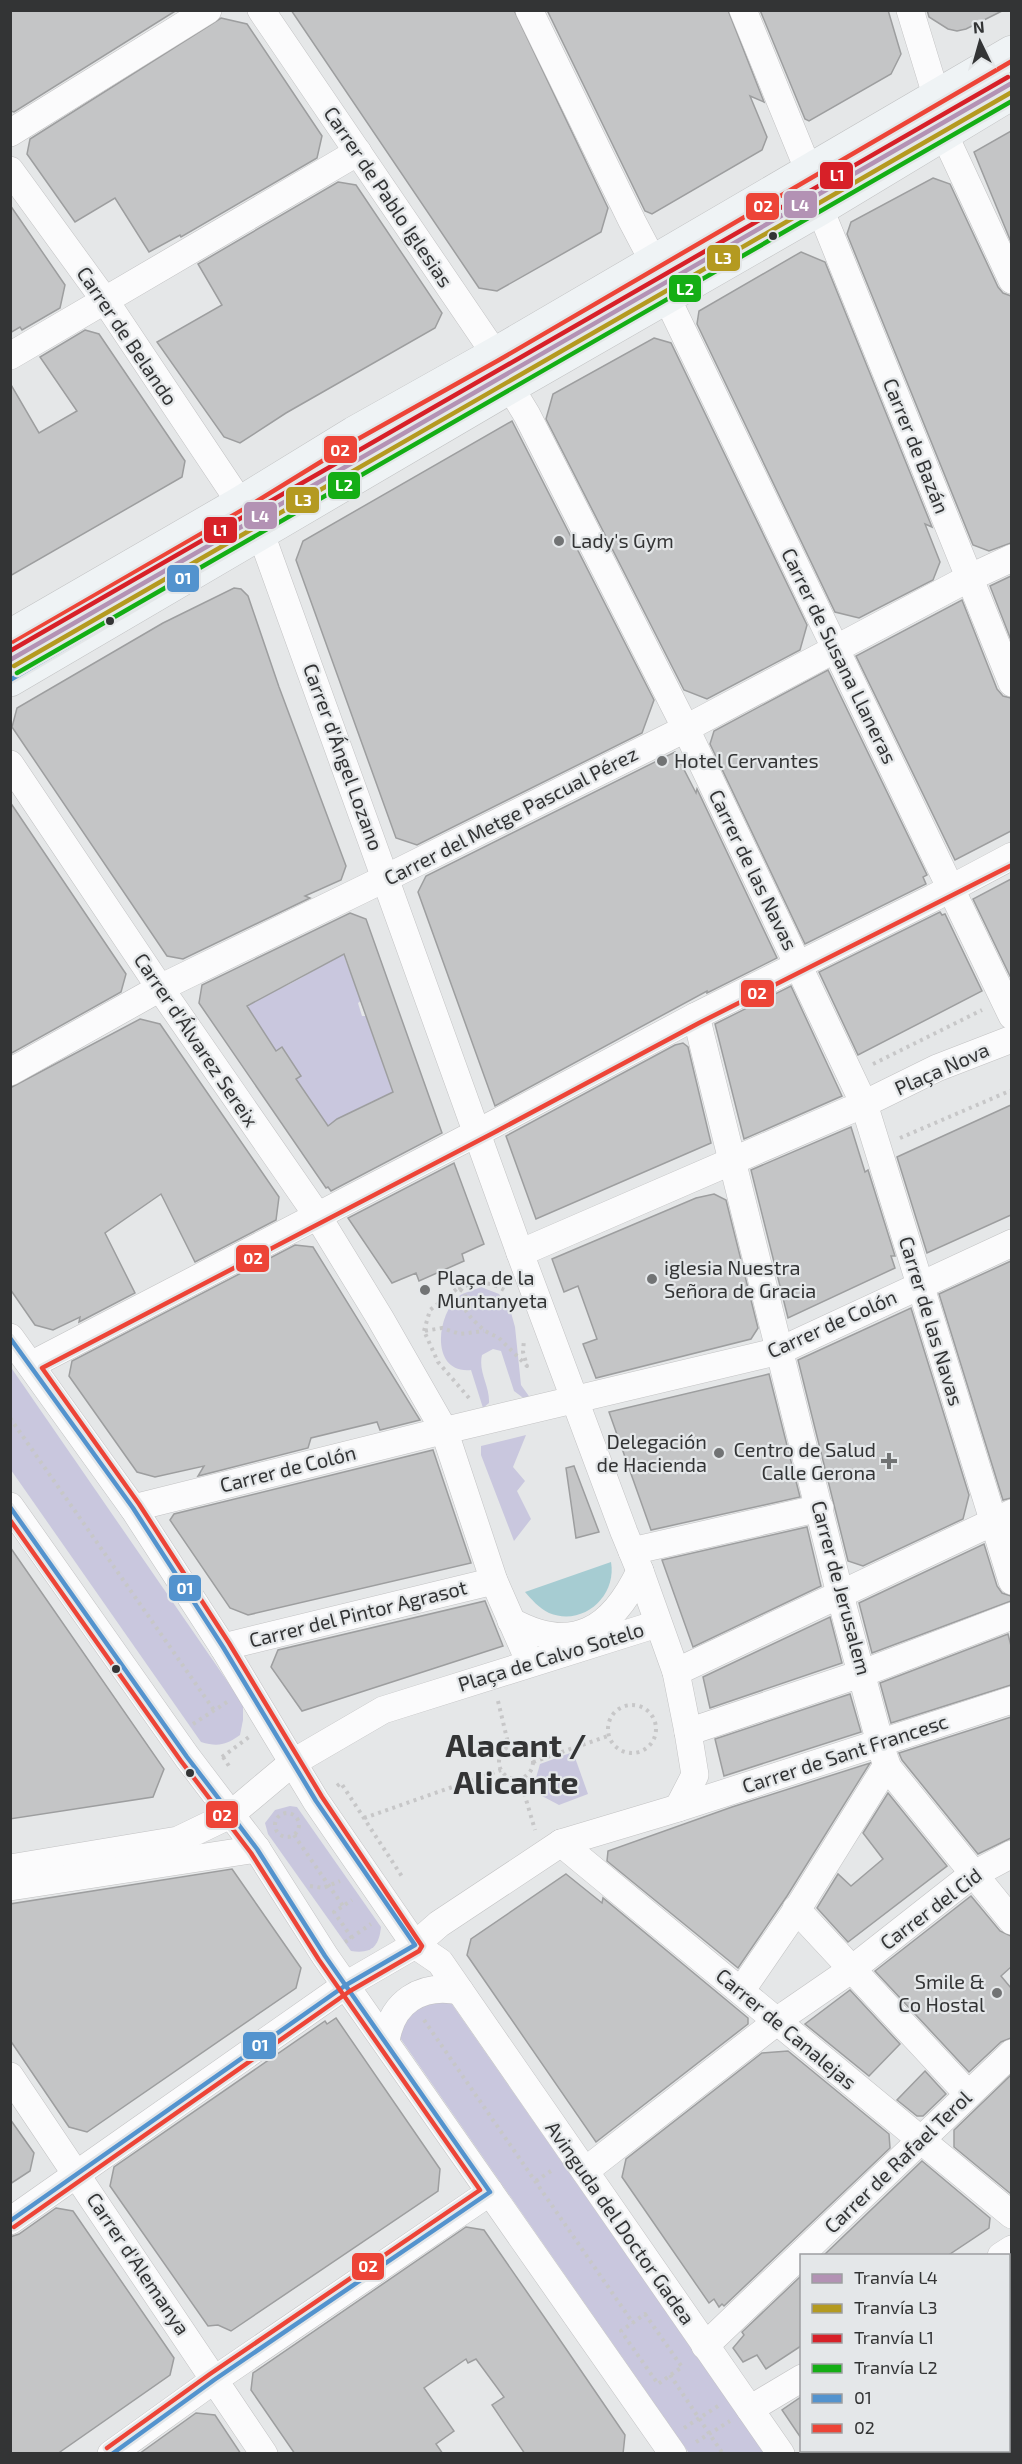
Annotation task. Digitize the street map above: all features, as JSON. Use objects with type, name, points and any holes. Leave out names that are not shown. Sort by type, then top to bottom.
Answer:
[{"type":"main road","points":[[10,636],[240,504],[354,433],[495,354],[1011,52]]},
{"type":"main road","points":[[10,680],[666,296],[820,209],[1011,93]]},
{"type":"street","points":[[10,133],[208,10]]},
{"type":"street","name":"Carrer de Pablo Iglesias","points":[[261,10],[495,354],[510,387]]},
{"type":"street","points":[[529,10],[653,261]]},
{"type":"street","points":[[742,10],[808,169]]},
{"type":"street","points":[[910,10],[936,95],[944,134],[1011,280]]},
{"type":"street","points":[[10,356],[106,302],[358,152]]},
{"type":"street","name":"Carrer de Belando","points":[[10,170],[106,302],[240,504]]},
{"type":"street","name":"Carrer de Bazán","points":[[820,209],[1011,683]]},
{"type":"street","points":[[597,350],[654,318],[666,296]]},
{"type":"street","name":"Carrer de Susana Llaneras","points":[[666,296],[1011,1016]]},
{"type":"street","points":[[354,433],[365,412],[448,364]]},
{"type":"street","name":"Carrer de las Navas","points":[[510,387],[527,415],[685,727],[864,1104],[921,1285],[1002,1517],[1011,1581]]},
{"type":"street","name":"Carrer d'Ángel Lozano","points":[[240,504],[261,534],[520,1253]]},
{"type":"street","name":"Carrer del Metge Pascual Pérez","points":[[10,1072],[160,988],[386,878],[685,727],[1011,558]]},
{"type":"street","name":"Carrer d'Álvarez Sereix","points":[[10,764],[160,988],[317,1215],[380,1318],[444,1430]]},
{"type":"street","points":[[31,1365],[696,1016],[1011,856]]},
{"type":"street","name":"Carrer de Jerusalem","points":[[696,1016],[779,1352],[888,1768]]},
{"type":"street","name":"Plaça Nova","points":[[520,1253],[861,1105],[937,1068],[1011,1040]]},
{"type":"street","name":"Carrer de Colón","points":[[575,1400],[779,1352],[1011,1243]]},
{"type":"street","points":[[520,1253],[636,1561],[657,1624]]},
{"type":"street","points":[[10,1337],[133,1508],[223,1647],[405,1951]]},
{"type":"street","points":[[530,1663],[494,1581],[444,1430],[575,1400]]},
{"type":"street","name":"Carrer de Colón","points":[[133,1508],[444,1430]]},
{"type":"street","points":[[10,1506],[187,1757],[241,1808],[268,1846],[346,1985],[673,2454]]},
{"type":"street","points":[[636,1561],[820,1508]]},
{"type":"street","points":[[676,1672],[1002,1517]]},
{"type":"street","points":[[511,1621],[534,1633],[559,1637],[580,1634],[599,1625],[618,1610],[630,1593],[636,1561]]},
{"type":"street","name":"Carrer del Pintor Agrasot","points":[[223,1647],[494,1581]]},
{"type":"street","points":[[688,1732],[862,1673],[1011,1616]]},
{"type":"street","name":"Plaça de Calvo Sotelo","points":[[10,1868],[178,1840],[241,1808],[292,1763],[383,1710],[657,1624],[676,1672],[695,1775],[678,1808]]},
{"type":"street","points":[[386,1725],[468,1695],[492,1675]]},
{"type":"street","name":"Carrer de Sant Francesc","points":[[678,1808],[1011,1700]]},
{"type":"street","points":[[741,1990],[796,1909],[884,1770],[888,1768],[1011,1921]]},
{"type":"street","points":[[10,2220],[78,2175],[346,1985],[405,1951],[439,1924],[561,1842],[678,1808]]},
{"type":"street","name":"Carrer de Canalejas","points":[[561,1842],[1011,2215]]},
{"type":"street","points":[[10,1887],[268,1846]]},
{"type":"street","name":"Carrer del Cid","points":[[585,2171],[974,1875],[1011,1854]]},
{"type":"street","points":[[796,1909],[968,2094]]},
{"type":"street","name":"Avinguda del Doctor Gadea","points":[[405,1951],[440,1962],[781,2454]]},
{"type":"street","points":[[386,2042],[388,2027],[395,2011],[410,1999],[434,1989],[460,1991]]},
{"type":"street","name":"Carrer de Rafael Terol","points":[[705,2346],[816,2232],[921,2140],[1011,2053]]},
{"type":"street","name":"Carrer d'Alemanya","points":[[10,2076],[20,2105],[78,2175],[264,2454]]},
{"type":"street","points":[[111,2454],[214,2380],[490,2192]]},
{"type":"street","points":[[750,2409],[800,2379]]},
{"type":"path","name":"Plaça Nova","points":[[872,1064],[985,1009]]},
{"type":"path","points":[[898,1138],[1011,1090]]},
{"type":"path","points":[[469,1398],[438,1362],[424,1331],[430,1310],[458,1288],[480,1281],[495,1284],[510,1293]]},
{"type":"path","points":[[458,1288],[465,1293],[466,1311],[485,1331],[499,1338],[527,1366],[523,1352],[524,1331]]},
{"type":"path","points":[[424,1331],[442,1328],[460,1334],[485,1331]]},
{"type":"path","points":[[10,1418],[214,1710]]},
{"type":"path","points":[[492,1675],[509,1747]]},
{"type":"path","points":[[190,1726],[229,1700]]},
{"type":"path","points":[[635,1705],[643,1708],[654,1719],[656,1726],[652,1741],[641,1752],[633,1753],[618,1749],[609,1736],[609,1720],[620,1708],[635,1705]]},
{"type":"path","points":[[216,1757],[223,1757],[249,1740],[251,1732]]},
{"type":"path","points":[[532,1762],[609,1736]]},
{"type":"path","points":[[509,1747],[525,1748],[529,1752],[532,1762],[529,1772],[520,1779],[509,1778],[501,1770],[499,1760],[509,1747]]},
{"type":"path","points":[[223,1757],[241,1808],[268,1846]]},
{"type":"path","points":[[364,1818],[501,1770]]},
{"type":"path","points":[[520,1779],[536,1833]]},
{"type":"path","points":[[341,1783],[407,1884]]},
{"type":"path","points":[[290,1814],[295,1816],[299,1822],[298,1830],[294,1835],[282,1837],[277,1833],[275,1828],[278,1817],[290,1814]]},
{"type":"path","points":[[294,1835],[343,1906]]},
{"type":"path","points":[[303,1878],[309,1886],[323,1888],[344,1881]]},
{"type":"path","points":[[350,1890],[357,1900]]},
{"type":"path","points":[[359,1908],[353,1899],[334,1912],[352,1938],[371,1925],[367,1918],[405,1951]]},
{"type":"path","points":[[410,1999],[633,2323]]},
{"type":"path","points":[[645,2314],[682,2367],[657,2384],[621,2331],[633,2323],[645,2314]]},
{"type":"path","points":[[670,2375],[723,2454]]},
{"type":"shaded area","points":[[342,951],[361,1001],[358,1003],[362,1016],[366,1016],[393,1092],[390,1094],[385,1121],[373,1101],[325,1128],[314,1105],[296,1079],[301,1076],[283,1048],[276,1051],[260,1026],[247,1015],[250,999],[298,980]]},
{"type":"shaded area","points":[[481,1287],[499,1294],[510,1309],[515,1327],[521,1385],[531,1399],[526,1400],[514,1391],[501,1351],[493,1349],[482,1355],[481,1361],[489,1403],[483,1408],[471,1370],[458,1369],[449,1363],[443,1353],[442,1329],[451,1305],[464,1293]]},
{"type":"shaded area","points":[[10,1366],[243,1704],[240,1735],[217,1745],[201,1742],[11,1470]]},
{"type":"shaded area","points":[[526,1435],[513,1467],[525,1481],[517,1491],[531,1519],[514,1541],[481,1455],[481,1446]]},
{"type":"shaded area","points":[[611,1562],[609,1586],[603,1597],[595,1606],[574,1616],[549,1613],[525,1592]]},
{"type":"shaded area","points":[[573,1752],[588,1794],[559,1805],[542,1796],[536,1778],[540,1764]]},
{"type":"shaded area","points":[[290,1806],[297,1807],[381,1927],[378,1940],[373,1948],[358,1952],[351,1951],[268,1834],[265,1823],[275,1810]]},
{"type":"shaded area","points":[[421,2000],[449,2000],[764,2453],[689,2453],[398,2035],[406,2009]]},
{"type":"building","points":[[10,10],[177,10],[14,112],[10,111]]},
{"type":"building","points":[[291,10],[514,10],[608,208],[601,232],[497,291],[479,288]]},
{"type":"building","points":[[547,10],[728,10],[764,102],[750,96],[767,137],[762,150],[652,214],[645,211]]},
{"type":"building","points":[[760,10],[888,10],[901,54],[891,74],[809,121],[805,119]]},
{"type":"building","points":[[927,10],[1004,10],[966,29],[957,31],[948,29],[929,17]]},
{"type":"building","points":[[221,18],[247,24],[322,136],[317,158],[181,237],[180,235],[149,252],[115,198],[75,222],[27,154],[30,139]]},
{"type":"building","points":[[1011,131],[1011,242],[974,152]]},
{"type":"building","points":[[933,178],[950,184],[998,287],[1003,293],[1011,296],[1011,543],[989,551],[973,545],[847,234],[851,222]]},
{"type":"building","points":[[338,182],[356,185],[442,313],[435,328],[286,413],[240,443],[224,437],[157,342],[222,305],[198,264]]},
{"type":"building","points":[[10,205],[65,285],[60,308],[22,330],[20,327],[10,333]]},
{"type":"building","points":[[801,252],[825,262],[932,527],[925,524],[940,562],[933,580],[859,618],[835,612],[697,324],[699,311]]},
{"type":"building","points":[[85,330],[99,334],[185,461],[182,477],[10,576],[10,383],[39,433],[77,411],[40,357]]},
{"type":"building","points":[[654,338],[671,343],[807,625],[800,650],[707,699],[684,690],[546,419],[553,394]]},
{"type":"building","points":[[512,421],[654,700],[642,733],[417,845],[396,838],[296,560],[303,541]]},
{"type":"building","points":[[1011,576],[1011,640],[990,586]]},
{"type":"building","points":[[234,588],[241,589],[248,596],[279,687],[346,866],[341,880],[305,896],[310,898],[183,959],[167,956],[12,727],[17,708],[163,623]]},
{"type":"building","points":[[962,600],[997,689],[1003,696],[1011,698],[1011,831],[955,860],[856,656]]},
{"type":"building","points":[[828,670],[927,875],[923,877],[926,884],[805,944],[710,744],[714,731]]},
{"type":"building","points":[[675,752],[696,793],[697,789],[777,958],[707,993],[707,991],[495,1106],[418,892],[426,876]]},
{"type":"building","points":[[10,802],[126,974],[121,992],[10,1054]]},
{"type":"building","points":[[1011,879],[1011,975],[1010,976],[973,899]]},
{"type":"building","points":[[940,912],[942,915],[945,914],[982,991],[858,1055],[819,972]]},
{"type":"building","points":[[350,913],[366,919],[442,1133],[331,1191],[328,1187],[326,1188],[199,1003],[202,985]],"holes":[[[344,954],[393,1092],[337,1119],[328,1126],[296,1079],[301,1076],[282,1047],[276,1051],[247,1006]]]},
{"type":"building","points":[[791,986],[842,1096],[744,1139],[715,1024]]},
{"type":"building","points":[[140,1019],[160,1024],[279,1197],[276,1220],[195,1262],[161,1194],[105,1233],[135,1293],[79,1322],[80,1317],[53,1330],[35,1325],[10,1289],[10,1088]]},
{"type":"building","points":[[683,1043],[688,1047],[711,1143],[536,1219],[506,1136],[675,1045]]},
{"type":"building","points":[[1011,1105],[1011,1215],[927,1253],[897,1157]]},
{"type":"building","points":[[851,1127],[865,1172],[868,1170],[895,1256],[891,1256],[895,1268],[788,1318],[751,1170]]},
{"type":"building","points":[[454,1163],[484,1244],[462,1254],[464,1261],[419,1281],[416,1273],[392,1283],[348,1218]]},
{"type":"building","name":"iglesia Nuestra Señora de Gracia","points":[[714,1194],[726,1200],[758,1328],[751,1339],[596,1378],[583,1344],[597,1339],[578,1286],[564,1292],[552,1259],[696,1198]]},
{"type":"building","points":[[295,1245],[313,1247],[420,1420],[380,1430],[377,1422],[311,1438],[308,1448],[198,1476],[204,1466],[155,1477],[137,1472],[69,1376],[72,1361]]},
{"type":"building","points":[[1011,1261],[1011,1498],[1003,1500],[939,1294]]},
{"type":"building","name":"Centro de Salud Calle Gerona","points":[[911,1308],[969,1495],[963,1519],[863,1566],[848,1561],[798,1360]]},
{"type":"building","points":[[769,1374],[800,1497],[651,1530],[609,1412]]},
{"type":"building","points":[[433,1450],[471,1563],[248,1615],[230,1608],[170,1520],[174,1514]]},
{"type":"building","points":[[574,1466],[599,1532],[576,1538],[566,1468]]},
{"type":"building","points":[[807,1527],[821,1586],[693,1647],[662,1560]]},
{"type":"building","points":[[984,1544],[997,1586],[1002,1593],[1011,1596],[1011,1601],[872,1653],[859,1603]]},
{"type":"building","points":[[10,1547],[164,1769],[153,1797],[10,1819]]},
{"type":"building","points":[[485,1601],[503,1646],[302,1711],[271,1667],[278,1650]]},
{"type":"building","points":[[830,1617],[842,1663],[710,1708],[703,1677]]},
{"type":"building","points":[[1008,1634],[1011,1646],[1011,1685],[891,1723],[880,1683]]},
{"type":"building","points":[[850,1694],[861,1732],[724,1776],[715,1739]]},
{"type":"building","points":[[1011,1717],[1011,1838],[978,1854],[902,1760],[899,1753]]},
{"type":"building","points":[[870,1763],[787,1896],[738,1968],[607,1861],[608,1851],[732,1807]]},
{"type":"building","points":[[888,1793],[947,1866],[848,1942],[817,1908],[838,1874],[851,1886],[883,1859],[863,1833]]},
{"type":"building","points":[[232,1869],[301,1968],[296,1988],[87,2132],[69,2127],[10,2040],[10,1904]]},
{"type":"building","points":[[566,1874],[602,1903],[603,1898],[748,2018],[748,2024],[596,2142],[467,1955],[471,1939]]},
{"type":"building","points":[[971,1896],[1000,1931],[1011,1936],[1011,1967],[1001,1976],[1011,1988],[1011,2038],[1001,2042],[969,2072],[875,1971]]},
{"type":"building","points":[[850,1990],[900,2044],[869,2076],[805,2024]]},
{"type":"building","points":[[336,2018],[440,2169],[438,2191],[231,2331],[218,2325],[208,2326],[110,2186],[114,2167],[325,2021],[327,2024]]},
{"type":"building","points":[[788,2051],[889,2134],[890,2148],[724,2306],[722,2304],[719,2307],[714,2299],[709,2303],[622,2177],[626,2159],[762,2053]]},
{"type":"building","points":[[925,2071],[946,2094],[923,2116],[917,2116],[897,2100]]},
{"type":"building","points":[[1011,2075],[1011,2194],[954,2147],[954,2130]]},
{"type":"building","points":[[10,2119],[34,2153],[30,2171],[10,2184]]},
{"type":"building","points":[[922,2161],[990,2218],[989,2228],[950,2254],[825,2254]]},
{"type":"building","points":[[56,2208],[73,2211],[174,2358],[170,2375],[57,2454],[10,2454],[10,2237],[19,2234]]},
{"type":"building","points":[[466,2227],[484,2230],[625,2435],[623,2454],[525,2454],[492,2405],[504,2397],[476,2359],[468,2363],[466,2359],[424,2388],[454,2431],[436,2444],[443,2454],[295,2454],[251,2390],[253,2373]]},
{"type":"building","points":[[800,2277],[800,2347],[766,2369],[757,2355],[743,2362],[733,2348],[744,2335],[742,2332]]},
{"type":"building","points":[[800,2398],[800,2437],[782,2410]]},
{"type":"building","points":[[196,2413],[215,2415],[241,2454],[139,2454]]},
{"type":"tram line","name":"L1","points":[[10,651],[1008,77]]},
{"type":"tram line","name":"L4","points":[[10,660],[1012,83]]},
{"type":"tram line","name":"L3","points":[[14,666],[1012,92]]},
{"type":"tram line","name":"L2","points":[[17,673],[1012,101]]},
{"type":"transit line","name":"02","points":[[14,642],[244,509],[358,439],[499,360],[1012,61]]},
{"type":"transit line","name":"01","points":[[10,680],[510,387],[820,209],[1012,93]]},
{"type":"transit line","name":"02","points":[[14,2227],[350,1991],[419,1951],[422,1946],[322,1797],[229,1643],[139,1504],[42,1368],[699,1023],[1012,865]]},
{"type":"transit line","name":"01","points":[[10,1338],[133,1508],[223,1647],[316,1801],[415,1945],[346,1985],[10,2221]]},
{"type":"transit line","name":"01","points":[[10,1507],[187,1757],[257,1849],[325,1956],[490,2192],[214,2380],[112,2454]]},
{"type":"transit line","name":"02","points":[[10,1520],[181,1761],[251,1853],[319,1960],[480,2190],[210,2374],[107,2448]]},
{"type":"place","name":"Lady's Gym","points":[[559,541]]},
{"type":"place","name":"Hotel Cervantes","points":[[662,761]]},
{"type":"place","name":"iglesia Nuestra Señora de Gracia","points":[[652,1279]]},
{"type":"place","name":"Plaça de la Muntanyeta","points":[[425,1290]]},
{"type":"place","name":"Delegación de Hacienda","points":[[719,1453]]},
{"type":"place","name":"Centro de Salud Calle Gerona","points":[[889,1461]]},
{"type":"place","name":"Smile & Co Hostal","points":[[997,1993]]},
{"type":"district","name":"Alacant / Alicante","points":[[516,1764]]}]
